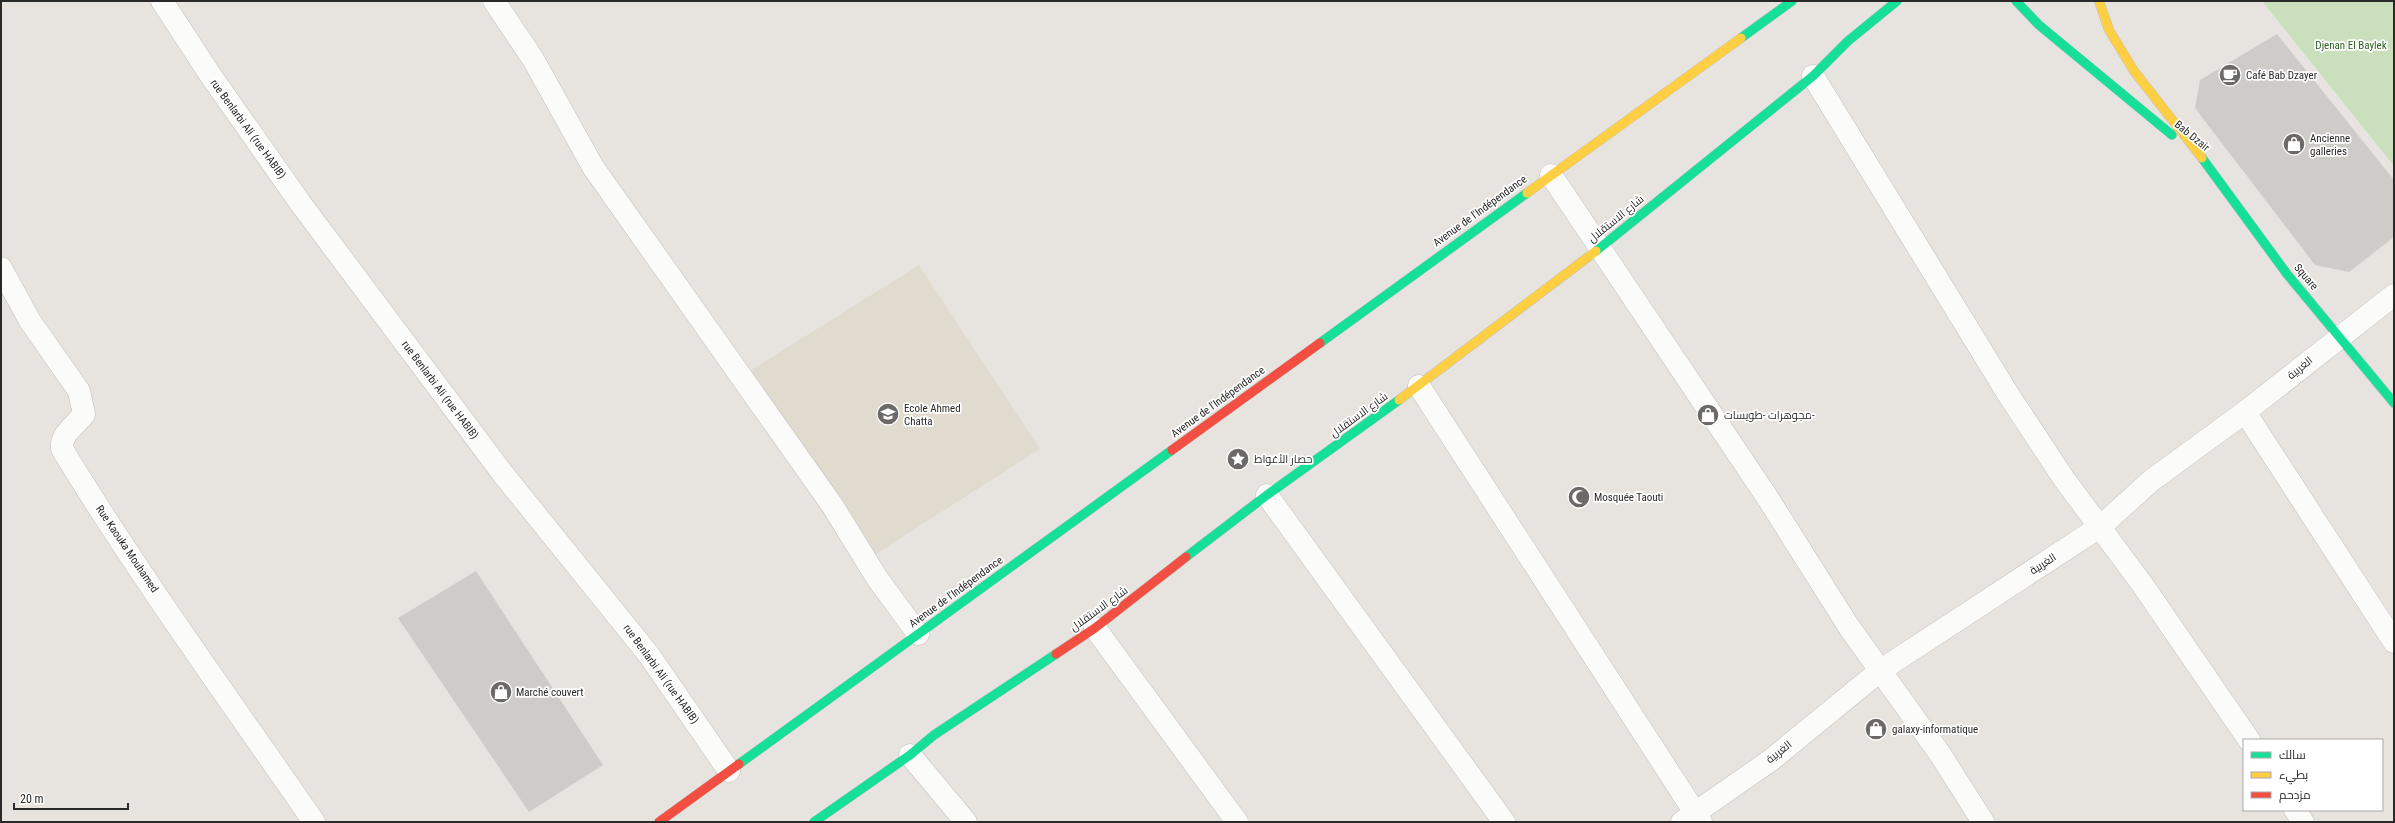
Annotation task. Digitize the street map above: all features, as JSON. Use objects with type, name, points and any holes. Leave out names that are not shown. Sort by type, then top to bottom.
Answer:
[{"type":"main road","name":"Avenue de l'Indépendance","points":[[659,822],[1792,1]]},
{"type":"main road","name":"شارع الاستقلال","points":[[814,822],[910,755],[934,735],[1095,628],[1267,495],[1419,386],[1599,248],[1813,76],[1848,41],[1897,1]]},
{"type":"main road","name":"Bab Dzair","points":[[2016,1],[2038,25],[2206,163]]},
{"type":"main road","name":"Bab Dzair","points":[[2099,1],[2109,30],[2121,52],[2206,163]]},
{"type":"main road","name":"Square","points":[[2206,163],[2287,274],[2340,335],[2394,403]]},
{"type":"street","name":"rue Benlarbi Ali (rue HABIB)","points":[[162,1],[210,76],[302,204],[503,474],[649,655],[729,771]]},
{"type":"street","points":[[494,1],[533,59],[593,166],[832,505],[877,578],[918,634]]},
{"type":"street","points":[[1813,76],[2008,394],[2064,479],[2101,526],[2248,739]]},
{"type":"street","points":[[1551,175],[1769,500],[1849,627],[1940,754],[1983,822]]},
{"type":"street","name":"Rue Kaouka Mouhamed","points":[[1,268],[30,321],[79,391],[84,414],[64,436],[61,442],[62,449],[89,493],[188,641],[314,822]]},
{"type":"street","name":"الغربية","points":[[1693,819],[1771,760],[1881,670],[2101,526],[2152,480],[2245,412],[2340,335],[2394,295]]},
{"type":"street","points":[[1419,386],[1693,819]]},
{"type":"street","points":[[2245,412],[2394,642]]},
{"type":"street","points":[[1267,495],[1504,822]]},
{"type":"street","points":[[1095,628],[1237,822]]},
{"type":"street","points":[[910,755],[966,822]]},
{"type":"street","points":[[2296,811],[2303,822]]},
{"type":"shaded area","name":"Ecole Ahmed Chatta","points":[[919,265],[1040,449],[857,566],[737,379]]},
{"type":"green space","name":"Djenan El Baylek","points":[[2262,1],[2394,1],[2394,166]]},
{"type":"building","name":"Ancienne galleries","points":[[2277,34],[2394,180],[2394,237],[2349,272],[2315,265],[2195,108],[2200,80]]},
{"type":"building","name":"Marché couvert","points":[[476,571],[603,765],[529,812],[398,618]]},
{"type":"traffic: fast","points":[[1741,38],[1792,1]]},
{"type":"traffic: fast","points":[[1596,251],[1813,76],[1848,41],[1897,1]]},
{"type":"traffic: fast","points":[[2016,1],[2039,25],[2172,135]]},
{"type":"traffic: fast","points":[[2202,158],[2287,274],[2394,403]]},
{"type":"traffic: fast","points":[[1320,343],[1527,193]]},
{"type":"traffic: fast","points":[[1186,557],[1267,495],[1399,400]]},
{"type":"traffic: fast","points":[[739,764],[1172,450]]},
{"type":"traffic: fast","points":[[814,822],[910,755],[934,735],[1056,654]]},
{"type":"traffic: slow","points":[[2099,1],[2109,30],[2134,71],[2202,158]]},
{"type":"traffic: slow","points":[[1527,193],[1741,38]]},
{"type":"traffic: slow","points":[[1399,400],[1596,251]]},
{"type":"traffic: jam","points":[[1172,450],[1320,343]]},
{"type":"traffic: jam","points":[[1056,654],[1095,628],[1186,557]]},
{"type":"traffic: jam","points":[[659,822],[739,764]]},
{"type":"place","name":"Café Bab Dzayer","points":[[2230,75]]},
{"type":"place","name":"Ancienne galleries","points":[[2294,144]]},
{"type":"place","name":"Ecole Ahmed Chatta","points":[[888,414]]},
{"type":"place","name":"مجوهرات -طويسات-","points":[[1708,415]]},
{"type":"place","name":"حصار الأغواط","points":[[1238,459]]},
{"type":"place","name":"Mosquée Taouti","points":[[1579,497]]},
{"type":"place","name":"Marché couvert","points":[[501,692]]},
{"type":"place","name":"galaxy-informatique","points":[[1876,729]]}]
